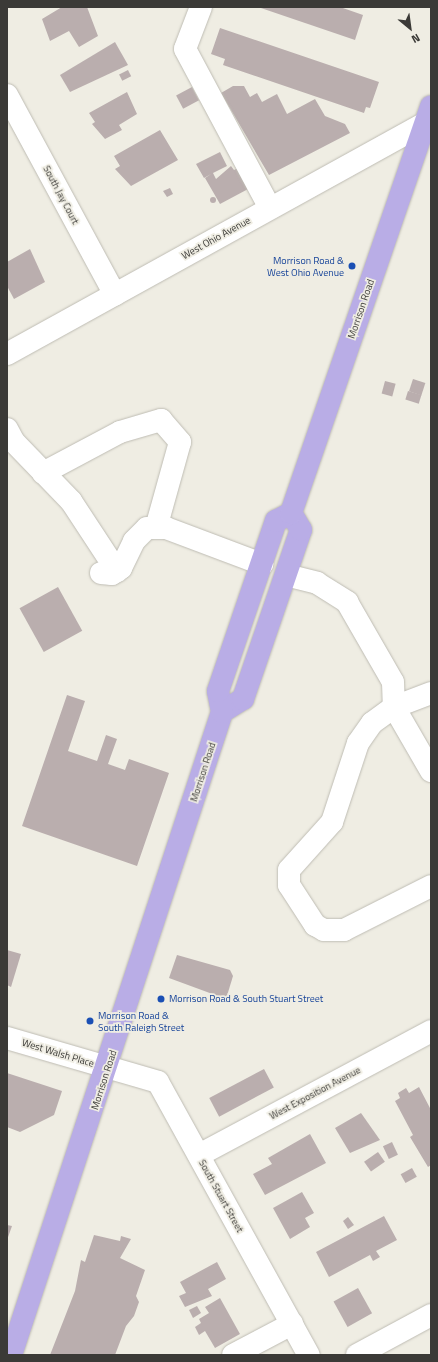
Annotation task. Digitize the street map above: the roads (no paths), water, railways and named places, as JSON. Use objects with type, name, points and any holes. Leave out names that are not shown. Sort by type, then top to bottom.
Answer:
[{"type":"main road","name":"Morrison Road","points":[[11,1355],[108,1068],[222,712],[218,691],[276,521],[291,513],[428,115]]},
{"type":"main road","points":[[222,712],[243,699],[286,575],[301,530],[291,513]]},
{"type":"street","points":[[200,7],[186,50],[270,208]]},
{"type":"street","name":"South Jay Court","points":[[7,95],[115,294]]},
{"type":"street","name":"West Ohio Avenue","points":[[7,354],[270,208],[428,115]]},
{"type":"street","points":[[43,472],[120,432],[161,420],[180,442],[156,528]]},
{"type":"street","points":[[7,429],[14,442],[71,501],[109,572],[134,541],[147,528],[166,528],[262,564]]},
{"type":"street","points":[[286,575],[317,583],[347,602],[392,682],[394,707],[431,772]]},
{"type":"street","points":[[431,693],[394,707],[372,723],[358,743],[332,822],[289,870],[289,885],[315,925],[324,930],[344,930],[431,886]]},
{"type":"street","name":"West Exposition Avenue","points":[[199,1155],[431,1031]]},
{"type":"street","name":"West Walsh Place","points":[[7,1038],[108,1068]]},
{"type":"street","name":"South Stuart Street","points":[[108,1068],[158,1082],[309,1355]]},
{"type":"street","points":[[357,1355],[431,1315]]},
{"type":"street","points":[[233,1355],[292,1324]]},
{"type":"place","name":"Morrison Road & West Ohio Avenue","points":[[352,266]]},
{"type":"place","name":"Morrison Road & South Stuart Street","points":[[161,999]]},
{"type":"place","name":"Morrison Road & South Raleigh Street","points":[[90,1021]]}]
